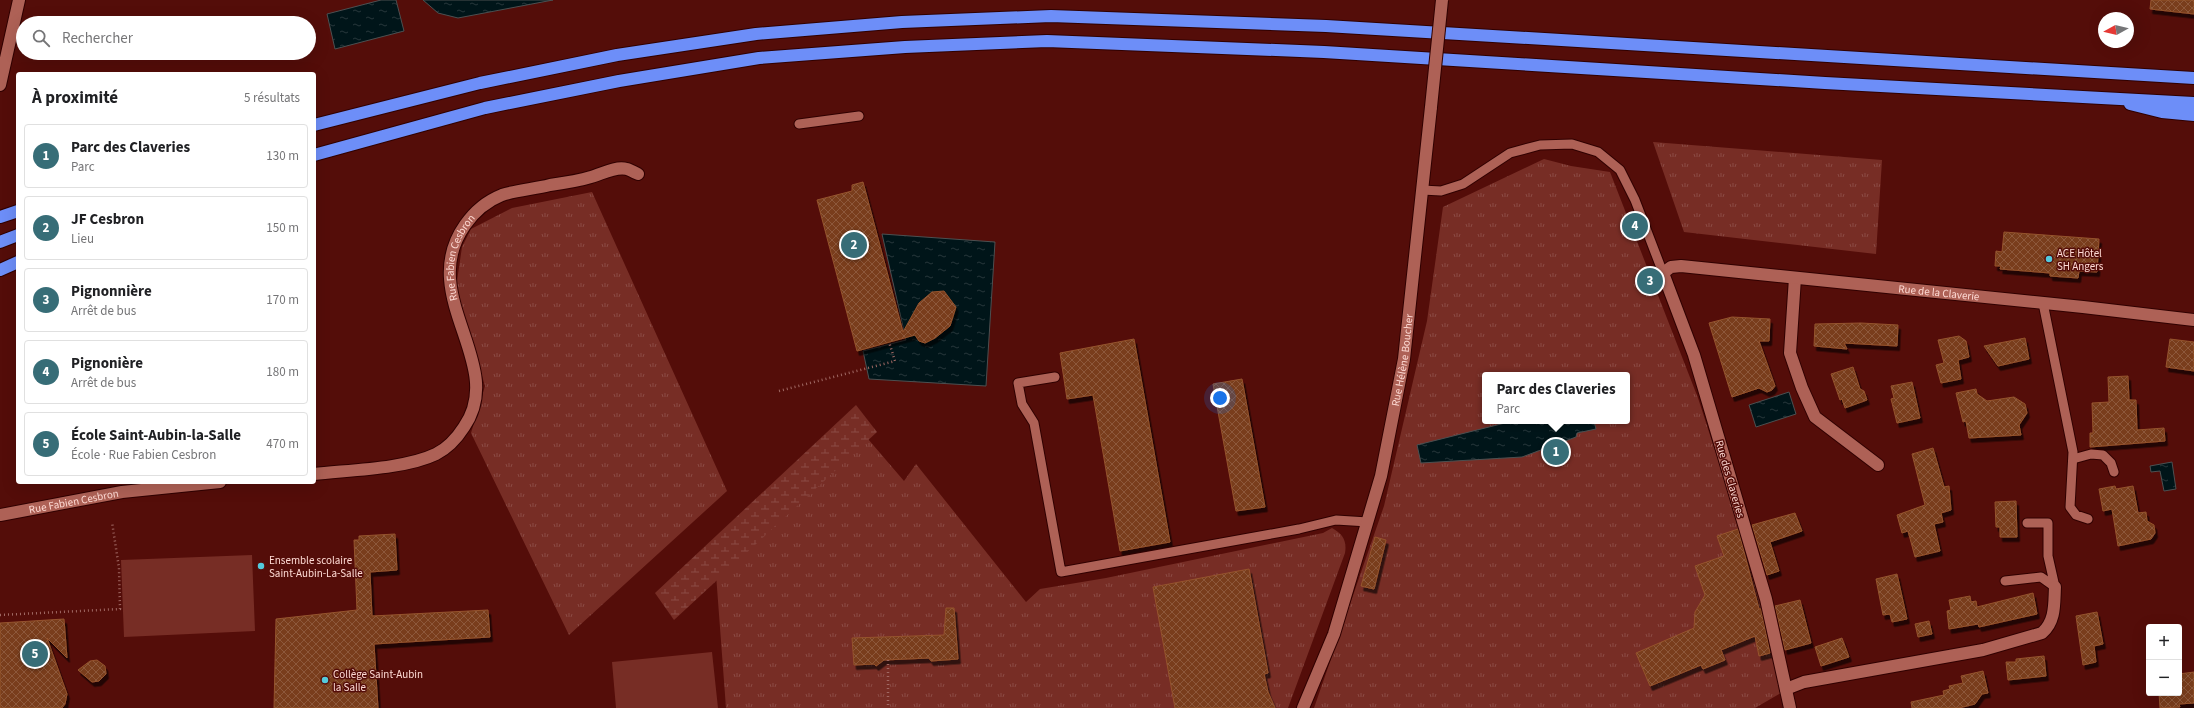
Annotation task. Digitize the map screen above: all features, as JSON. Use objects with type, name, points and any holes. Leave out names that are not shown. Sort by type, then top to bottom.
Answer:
[{"type":"highway","points":[[316,124],[480,83],[617,55],[756,34],[902,22],[1051,16],[1326,26],[2194,78]]},
{"type":"highway","points":[[316,154],[485,108],[619,81],[759,58],[905,47],[1047,41],[1324,52],[1825,84],[2102,97],[2194,103]]},
{"type":"highway","points":[[2102,97],[2162,112],[2194,115]]},
{"type":"highway","points":[[0,217],[16,212]]},
{"type":"highway","points":[[0,242],[16,236]]},
{"type":"highway","points":[[0,270],[16,263]]},
{"type":"street","points":[[0,84],[19,0]]},
{"type":"street","name":"Rue Hélène Boucher","points":[[1303,708],[1334,634],[1368,522],[1381,476],[1404,360],[1442,0]]},
{"type":"street","name":"Rue Fabien Cesbron","points":[[316,474],[393,465],[425,459],[449,445],[467,423],[473,410],[477,383],[475,369],[450,293],[449,268],[455,244],[461,231],[479,209],[503,195],[591,177],[617,169],[626,169],[638,174]]},
{"type":"street","name":"Rue de la Claverie","points":[[1663,273],[1671,267],[1680,266],[2083,307],[2194,320]]},
{"type":"street","name":"Rue des Claveries","points":[[1663,273],[1696,362],[1766,599],[1790,708]]},
{"type":"street","points":[[1795,278],[1790,353],[1802,388],[1815,416],[1878,465]]},
{"type":"street","name":"Rue Fabien Cesbron","points":[[0,515],[122,492],[200,484]]},
{"type":"street","points":[[1786,689],[1804,682],[1983,650],[2042,633],[2052,619],[2055,586]]},
{"type":"lane","points":[[799,124],[859,116]]},
{"type":"lane","points":[[1422,190],[1441,191],[1463,184],[1510,153],[1540,145],[1572,144],[1598,152],[1620,170],[1635,200],[1663,273]]},
{"type":"lane","points":[[2043,303],[2073,452],[2070,507],[2076,515],[2088,519]]},
{"type":"lane","points":[[1055,377],[1018,383],[1022,404],[1034,423],[1061,572],[1299,529],[1336,520],[1368,522]]},
{"type":"lane","points":[[2073,459],[2091,454],[2103,455],[2111,463],[2114,472]]},
{"type":"lane","points":[[2027,523],[2048,523],[2048,556],[2055,586]]},
{"type":"lane","points":[[2005,581],[2041,577],[2055,586]]},
{"type":"path","points":[[779,391],[895,361],[889,342]]},
{"type":"path","points":[[0,615],[120,609],[119,568],[112,522]]},
{"type":"path","points":[[888,660],[888,708]]},
{"type":"green space","points":[[1653,142],[1882,160],[1876,254],[1684,232]]},
{"type":"green space","points":[[1544,159],[1571,166],[1610,172],[1698,398],[1763,599],[1781,693],[1755,708],[1314,708],[1384,506],[1427,321],[1443,207]]},
{"type":"green space","points":[[592,192],[727,491],[569,635],[471,433],[485,386],[456,288],[462,247],[471,229],[512,208]]},
{"type":"green space","points":[[856,405],[877,432],[674,620],[655,593]]},
{"type":"green space","points":[[868,439],[904,481],[916,464],[1026,602],[1040,589],[1106,578],[1323,533],[1332,528],[1336,530],[1345,541],[1345,553],[1288,708],[726,708],[716,574]]},
{"type":"green space","points":[[252,555],[255,631],[124,637],[121,560]]},
{"type":"green space","points":[[712,652],[718,708],[616,708],[612,662]]},
{"type":"water","points":[[381,0],[396,0],[404,31],[335,49],[327,14]]},
{"type":"water","points":[[423,0],[553,0],[458,18],[438,13]]},
{"type":"water","points":[[882,234],[995,242],[986,386],[869,379],[863,351],[906,340]]},
{"type":"water","points":[[1789,392],[1796,414],[1756,427],[1749,405]]},
{"type":"water","points":[[1501,424],[1595,424],[1596,429],[1577,433],[1576,437],[1522,457],[1421,463],[1417,445]]},
{"type":"water","points":[[2172,462],[2176,489],[2164,491],[2160,471],[2151,472],[2150,466]]},
{"type":"building","points":[[2151,0],[2194,0],[2194,14],[2150,9]]},
{"type":"building","points":[[863,182],[903,332],[919,303],[932,292],[944,291],[956,307],[950,326],[935,338],[925,343],[919,341],[915,335],[857,351],[817,200],[852,191],[852,185]]},
{"type":"building","name":"ACE Hôtel SH Angers","points":[[2004,232],[2099,239],[2097,272],[2079,271],[2078,278],[2050,276],[2050,273],[2000,269],[2001,266],[1995,266],[1996,251],[2002,252]]},
{"type":"building","points":[[1732,317],[1770,319],[1769,341],[1759,341],[1775,386],[1772,390],[1767,392],[1759,388],[1732,397],[1709,323]]},
{"type":"building","points":[[1861,323],[1898,325],[1897,346],[1844,343],[1847,349],[1814,346],[1815,324]]},
{"type":"building","points":[[1959,336],[1966,341],[1969,357],[1958,360],[1961,379],[1941,383],[1936,365],[1944,363],[1938,340]]},
{"type":"building","points":[[2025,338],[2029,359],[1998,366],[1984,346]]},
{"type":"building","points":[[1134,339],[1170,542],[1120,551],[1093,395],[1067,399],[1060,353]]},
{"type":"building","points":[[2170,339],[2194,342],[2194,371],[2166,367]]},
{"type":"building","points":[[1853,367],[1860,389],[1864,391],[1867,400],[1845,408],[1842,399],[1840,400],[1831,374]]},
{"type":"building","points":[[2128,376],[2129,400],[2136,400],[2137,430],[2164,428],[2165,441],[2090,447],[2090,433],[2093,433],[2092,403],[2109,402],[2108,377]]},
{"type":"building","points":[[1242,379],[1265,507],[1236,511],[1213,384]]},
{"type":"building","points":[[1912,382],[1920,418],[1897,423],[1891,399],[1894,398],[1891,386]]},
{"type":"building","points":[[1976,389],[1977,394],[1987,401],[2014,397],[2025,404],[2027,413],[2019,425],[2021,435],[1969,438],[1966,421],[1963,422],[1956,393]]},
{"type":"building","points":[[1933,448],[1944,487],[1949,486],[1951,510],[1941,513],[1943,522],[1934,524],[1940,551],[1915,557],[1908,531],[1902,533],[1897,515],[1925,505],[1912,454]]},
{"type":"building","points":[[2115,486],[2116,489],[2133,486],[2138,513],[2146,512],[2147,521],[2154,525],[2155,533],[2151,539],[2118,546],[2112,509],[2103,511],[2099,489]]},
{"type":"building","points":[[2016,501],[2017,537],[2000,537],[2000,527],[1996,527],[1995,502]]},
{"type":"building","points":[[1795,513],[1802,531],[1770,542],[1779,571],[1767,575],[1752,525]]},
{"type":"building","points":[[1738,529],[1759,609],[1761,609],[1770,653],[1759,656],[1755,636],[1721,650],[1725,660],[1703,669],[1701,665],[1650,686],[1636,653],[1694,628],[1695,612],[1705,595],[1695,566],[1724,556],[1717,536]]},
{"type":"building","points":[[395,534],[397,570],[370,572],[372,616],[488,610],[490,637],[374,644],[378,708],[274,708],[276,619],[357,610],[354,540],[359,540],[359,536]]},
{"type":"building","points":[[1375,537],[1386,540],[1374,589],[1361,586]]},
{"type":"building","points":[[1249,569],[1268,673],[1264,674],[1268,692],[1275,708],[1175,708],[1153,587]]},
{"type":"building","points":[[1897,574],[1907,619],[1892,622],[1890,614],[1883,615],[1876,579]]},
{"type":"building","points":[[2033,593],[2037,614],[1979,627],[1978,624],[1949,629],[1947,611],[1951,610],[1949,600],[1970,596],[1971,602],[1976,601],[1977,607]]},
{"type":"building","points":[[1800,600],[1811,643],[1785,650],[1775,606]]},
{"type":"building","points":[[946,608],[954,608],[958,659],[931,661],[929,658],[884,660],[876,666],[874,664],[854,665],[852,638],[944,635]]},
{"type":"building","points":[[2097,612],[2103,644],[2094,646],[2096,662],[2083,665],[2076,616]]},
{"type":"building","points":[[64,619],[67,658],[47,638],[67,694],[65,704],[62,708],[0,708],[0,623]]},
{"type":"building","points":[[1929,621],[1932,634],[1918,637],[1915,624]]},
{"type":"building","points":[[1842,638],[1849,657],[1821,666],[1815,647]]},
{"type":"building","points":[[2044,656],[2046,676],[2008,680],[2006,662],[2016,662],[2016,659]]},
{"type":"building","points":[[97,660],[105,666],[106,674],[99,681],[92,682],[78,670],[90,661]]},
{"type":"building","points":[[1983,671],[1988,693],[1982,694],[1975,704],[1959,708],[1912,708],[1911,702],[1944,695],[1943,691],[1950,689],[1949,686],[1963,683],[1961,676]]},
{"type":"building","points":[[2194,672],[2194,703],[2179,704],[2180,707],[2160,708],[2159,696],[2182,696],[2182,674]]},
{"type":"place","name":"Pignonière","points":[[1635,226]]},
{"type":"place","name":"JF Cesbron","points":[[854,245]]},
{"type":"place","name":"ACE Hôtel SH Angers","points":[[2049,259]]},
{"type":"place","name":"Pignonnière","points":[[1650,281]]},
{"type":"place","name":"Parc des Claveries","points":[[1556,452]]},
{"type":"place","name":"Ensemble scolaire Saint-Aubin-La-Salle","points":[[261,566]]},
{"type":"place","name":"École Saint-Aubin-la-Salle","points":[[35,654]]},
{"type":"place","name":"Collège Saint-Aubin la Salle","points":[[325,680]]}]
